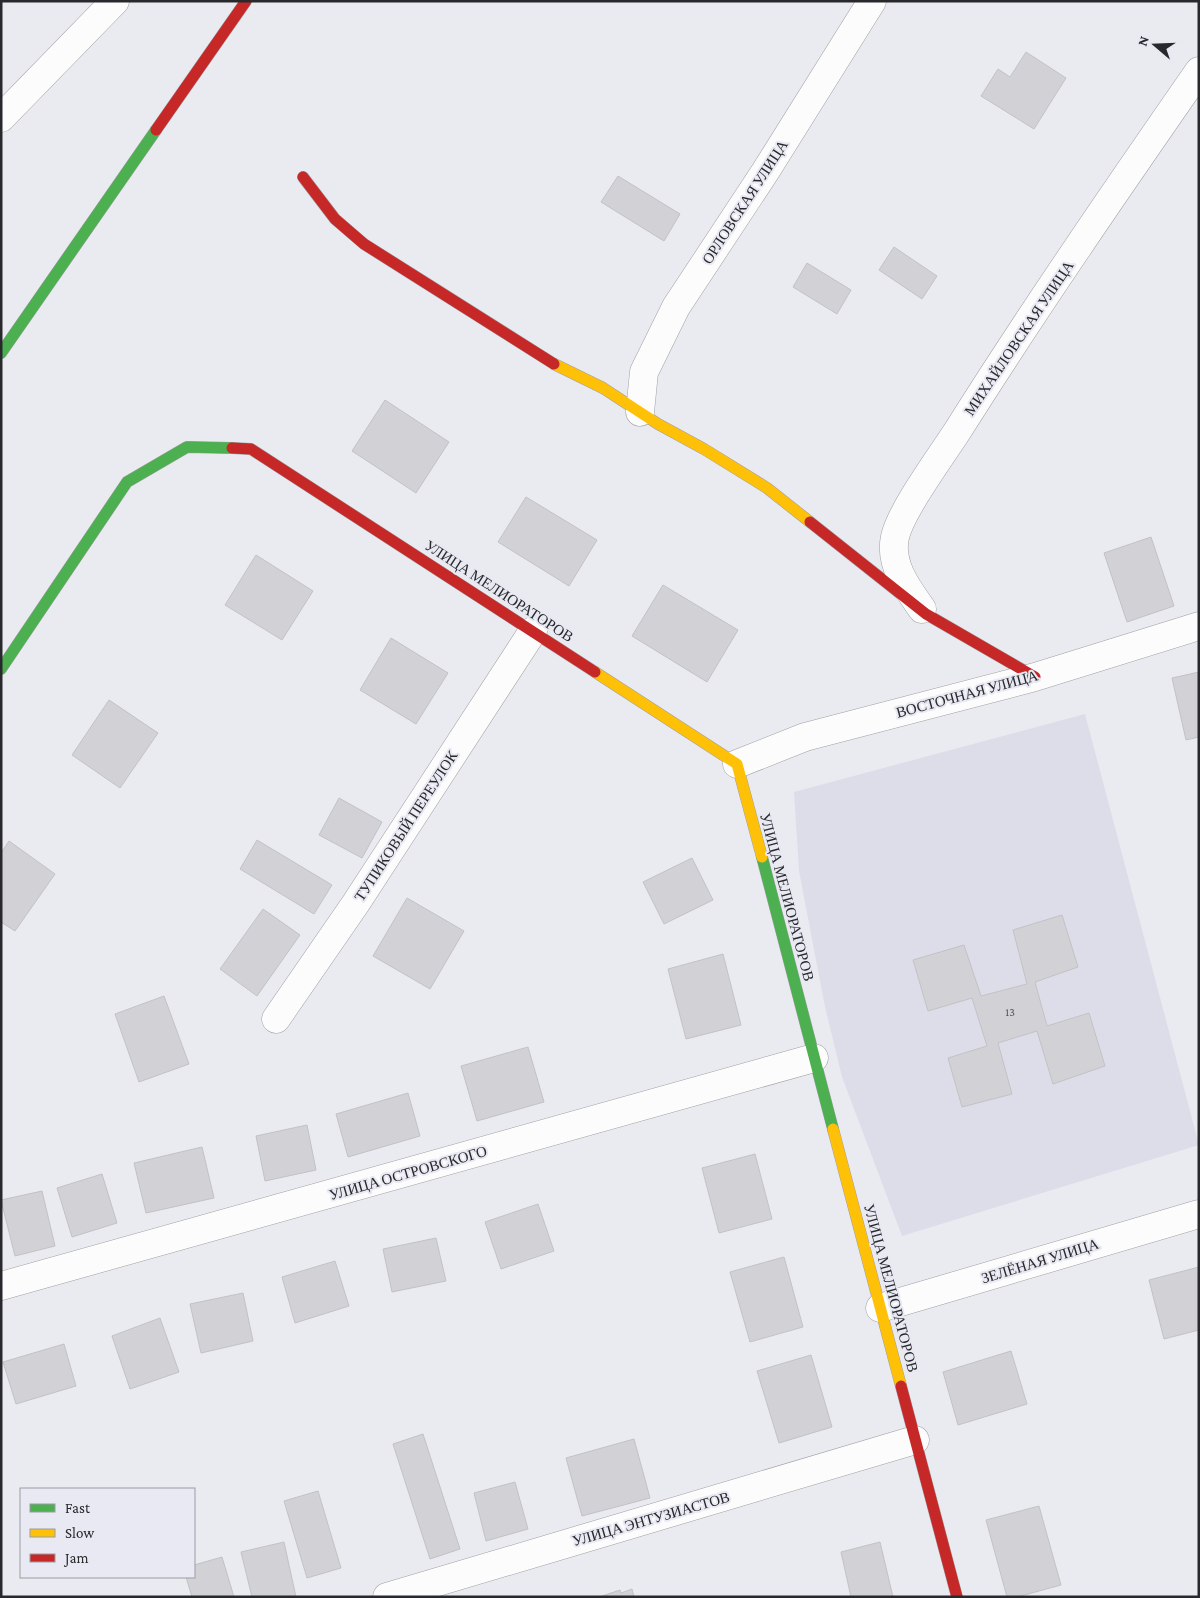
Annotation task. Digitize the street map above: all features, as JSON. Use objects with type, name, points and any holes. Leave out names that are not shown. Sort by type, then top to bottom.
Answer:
[{"type":"street","points":[[1,118],[115,1]]},
{"type":"street","points":[[1,353],[246,1]]},
{"type":"street","name":"ОРЛОВСКАЯ УЛИЦА","points":[[640,412],[644,372],[676,307],[765,172],[872,1]]},
{"type":"street","name":"МИХАЙЛОВСКАЯ УЛИЦА","points":[[926,614],[907,588],[894,560],[895,537],[909,507],[986,386],[1199,71]]},
{"type":"street","points":[[303,177],[334,219],[364,244],[557,366],[603,388],[767,488],[926,614],[1035,676]]},
{"type":"street","name":"УЛИЦА МЕЛИОРАТОРОВ","points":[[1,669],[127,482],[187,447],[251,449],[737,764],[957,1597]]},
{"type":"street","name":"ВОСТОЧНАЯ УЛИЦА","points":[[737,764],[805,737],[1035,676],[1199,626]]},
{"type":"street","name":"ТУПИКОВЫЙ ПЕРЕУЛОК","points":[[276,1018],[356,903],[533,632]]},
{"type":"street","name":"УЛИЦА ОСТРОВСКОГО","points":[[1,1286],[814,1058]]},
{"type":"street","name":"ЗЕЛЁНАЯ УЛИЦА","points":[[880,1308],[1199,1214]]},
{"type":"street","name":"УЛИЦА ЭНТУЗИАСТОВ","points":[[387,1597],[915,1440]]},
{"type":"shaded area","points":[[1085,714],[1199,1145],[902,1236],[842,1077],[825,1007],[799,871],[794,792]]},
{"type":"building","points":[[1026,52],[1066,78],[1034,129],[981,96],[998,69],[1010,77]]},
{"type":"building","points":[[618,176],[680,214],[664,241],[601,202]]},
{"type":"building","points":[[894,247],[937,276],[922,299],[879,270]]},
{"type":"building","points":[[807,263],[851,290],[837,314],[793,287]]},
{"type":"building","points":[[385,400],[449,442],[416,493],[352,451]]},
{"type":"building","points":[[526,497],[597,540],[569,586],[498,542]]},
{"type":"building","points":[[1151,537],[1174,606],[1127,622],[1104,553]]},
{"type":"building","points":[[256,555],[313,591],[282,640],[225,605]]},
{"type":"building","points":[[663,585],[738,630],[707,682],[632,636]]},
{"type":"building","points":[[391,638],[448,673],[416,724],[360,690]]},
{"type":"building","points":[[1199,672],[1199,737],[1186,740],[1172,678]]},
{"type":"building","points":[[109,700],[158,733],[120,788],[72,755]]},
{"type":"building","points":[[339,798],[382,822],[362,858],[319,835]]},
{"type":"building","points":[[257,840],[332,885],[314,914],[240,869]]},
{"type":"building","points":[[9,841],[55,874],[15,931],[1,922],[1,853]]},
{"type":"building","points":[[692,858],[713,900],[664,924],[643,882]]},
{"type":"building","points":[[407,898],[464,931],[430,989],[373,956]]},
{"type":"building","points":[[263,909],[300,935],[257,996],[220,969]]},
{"type":"building","points":[[1062,915],[1078,967],[1035,982],[1047,1026],[1089,1013],[1105,1066],[1053,1084],[1037,1031],[998,1043],[1012,1094],[962,1107],[948,1058],[987,1046],[972,998],[928,1011],[913,960],[964,945],[981,996],[1027,984],[1013,930]]},
{"type":"building","points":[[723,954],[741,1025],[686,1039],[668,969]]},
{"type":"building","points":[[164,996],[189,1064],[139,1082],[115,1014]]},
{"type":"building","points":[[528,1047],[544,1102],[477,1121],[461,1066]]},
{"type":"building","points":[[408,1093],[420,1136],[348,1157],[336,1114]]},
{"type":"building","points":[[307,1125],[316,1170],[265,1181],[256,1136]]},
{"type":"building","points":[[202,1147],[214,1198],[146,1213],[134,1163]]},
{"type":"building","points":[[755,1154],[772,1219],[719,1233],[702,1168]]},
{"type":"building","points":[[102,1174],[117,1223],[72,1237],[57,1188]]},
{"type":"building","points":[[42,1191],[55,1246],[15,1256],[1,1200]]},
{"type":"building","points":[[538,1204],[554,1251],[501,1269],[485,1222]]},
{"type":"building","points":[[436,1238],[446,1281],[392,1292],[383,1249]]},
{"type":"building","points":[[784,1257],[803,1327],[750,1342],[730,1272]]},
{"type":"building","points":[[335,1261],[349,1306],[295,1323],[282,1277]]},
{"type":"building","points":[[1199,1267],[1199,1330],[1164,1339],[1149,1280]]},
{"type":"building","points":[[243,1293],[253,1341],[201,1353],[190,1304]]},
{"type":"building","points":[[160,1318],[179,1372],[130,1389],[112,1336]]},
{"type":"building","points":[[64,1344],[76,1386],[16,1404],[3,1362]]},
{"type":"building","points":[[1011,1351],[1027,1404],[958,1425],[943,1372]]},
{"type":"building","points":[[811,1355],[832,1427],[779,1443],[757,1371]]},
{"type":"building","points":[[423,1434],[460,1549],[430,1559],[393,1444]]},
{"type":"building","points":[[634,1439],[650,1498],[582,1516],[566,1458]]},
{"type":"building","points":[[515,1482],[528,1529],[486,1541],[474,1493]]},
{"type":"building","points":[[318,1491],[341,1568],[307,1578],[284,1501]]},
{"type":"building","points":[[1039,1506],[1061,1585],[1017,1597],[1007,1597],[986,1520]]},
{"type":"building","points":[[284,1542],[296,1597],[252,1597],[241,1552]]},
{"type":"building","points":[[880,1542],[893,1597],[851,1597],[841,1552]]},
{"type":"building","points":[[222,1557],[234,1597],[192,1597],[186,1578],[195,1578],[195,1565]]},
{"type":"building","points":[[632,1589],[634,1597],[599,1597],[620,1590],[621,1593]]},
{"type":"traffic: fast","points":[[1,353],[156,130]]},
{"type":"traffic: fast","points":[[1,669],[127,482],[187,447],[232,448]]},
{"type":"traffic: fast","points":[[762,857],[833,1129]]},
{"type":"traffic: slow","points":[[554,364],[603,388],[658,424],[704,449],[767,488],[810,522]]},
{"type":"traffic: slow","points":[[595,672],[737,764],[762,857]]},
{"type":"traffic: slow","points":[[833,1129],[901,1386]]},
{"type":"traffic: jam","points":[[156,130],[246,1]]},
{"type":"traffic: jam","points":[[303,177],[335,219],[364,244],[554,364]]},
{"type":"traffic: jam","points":[[232,448],[251,449],[595,672]]},
{"type":"traffic: jam","points":[[810,522],[926,614],[1035,677]]},
{"type":"traffic: jam","points":[[901,1386],[957,1597]]}]
